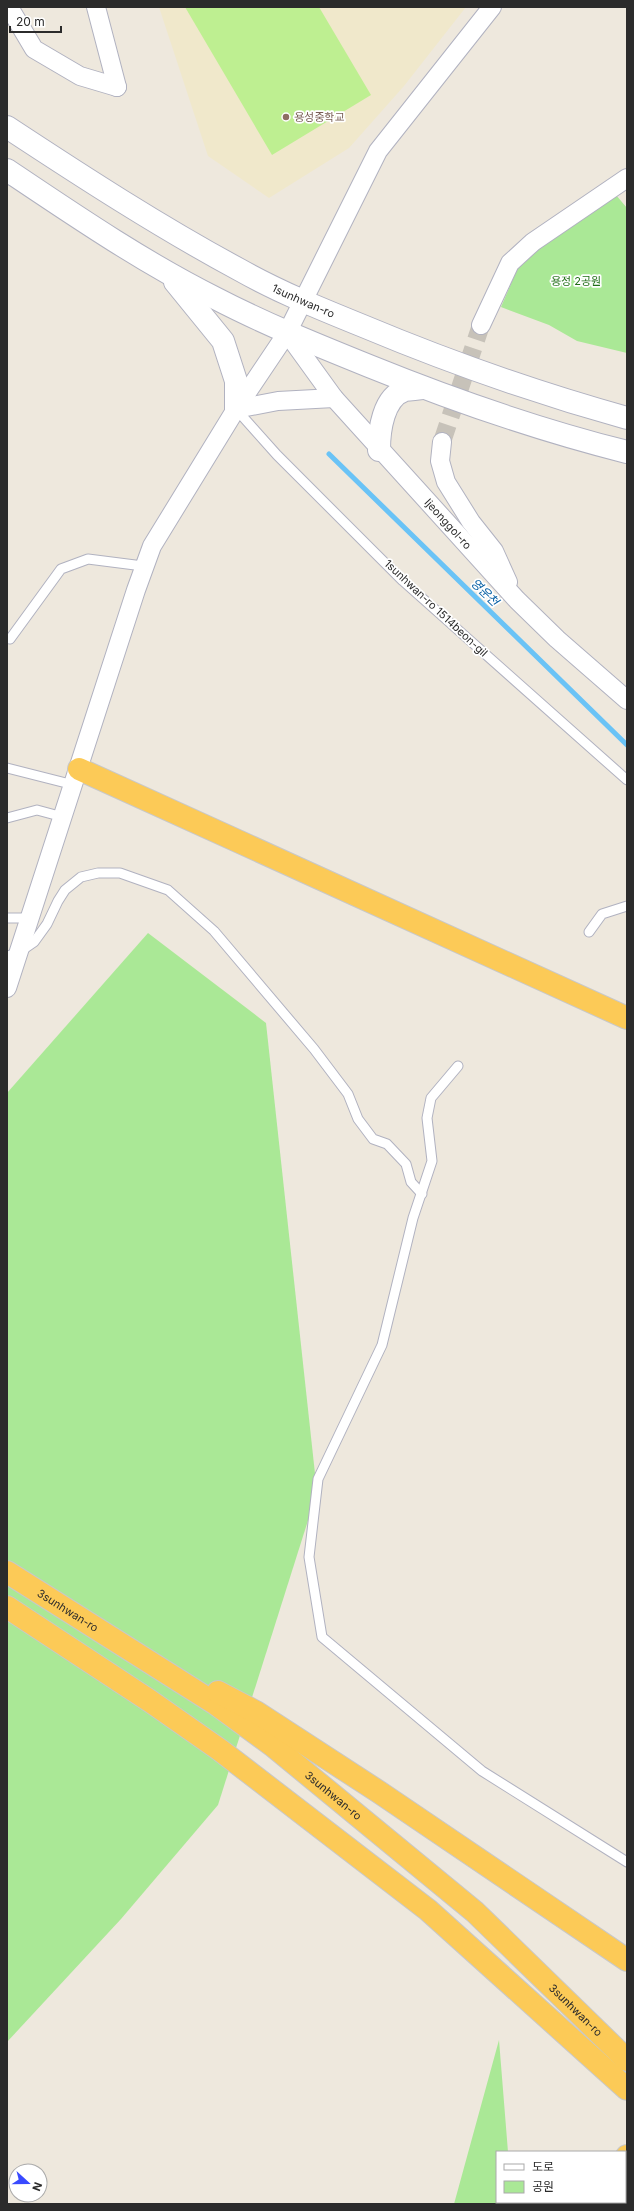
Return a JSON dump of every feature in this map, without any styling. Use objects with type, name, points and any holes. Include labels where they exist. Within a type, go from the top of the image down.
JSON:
[{"type":"highway","points":[[78,771],[627,1004]]},
{"type":"highway","points":[[78,771],[627,1018]]},
{"type":"highway","name":"3sunhwan-ro","points":[[7,1572],[81,1617],[216,1704],[272,1745],[475,1912],[627,2060]]},
{"type":"highway","name":"3sunhwan-ro","points":[[7,1607],[150,1701],[220,1750],[421,1905],[627,2089]]},
{"type":"highway","points":[[81,1617],[256,1712],[627,1960]]},
{"type":"street","points":[[9,7],[34,49],[80,76],[117,87],[96,7]]},
{"type":"street","points":[[7,988],[13,955],[30,918],[143,566],[152,546],[236,409],[287,333],[378,151],[492,7]]},
{"type":"street","name":"1sunhwan-ro","points":[[7,127],[175,233],[241,271],[325,310],[424,352],[568,402],[627,418]]},
{"type":"street","points":[[7,170],[123,245],[164,269],[214,298],[287,333],[424,388],[522,422],[627,452]]},
{"type":"street","points":[[481,325],[510,263],[533,242],[627,178]]},
{"type":"street","points":[[164,269],[223,340],[236,381],[236,409]]},
{"type":"street","name":"Ijeonggol-ro","points":[[287,333],[334,398],[379,450],[517,600],[557,639],[627,700]]},
{"type":"street","points":[[379,450],[379,435],[383,414],[393,400],[404,391],[424,388]]},
{"type":"street","points":[[236,409],[278,401],[334,398]]},
{"type":"street","points":[[442,442],[440,461],[446,482],[471,522],[494,551],[517,600]]},
{"type":"lane","name":"1sunhwan-ro 1514beon-gil","points":[[236,409],[277,455],[403,581],[627,780]]},
{"type":"lane","points":[[10,639],[61,569],[88,559],[143,566]]},
{"type":"lane","points":[[7,768],[78,771]]},
{"type":"lane","points":[[7,818],[37,810],[63,817]]},
{"type":"lane","points":[[13,955],[34,942],[47,924],[65,890],[81,877],[98,873],[120,873],[168,890],[214,930],[314,1049],[348,1094],[358,1119],[373,1139],[388,1144],[406,1164],[411,1182],[422,1194]]},
{"type":"lane","points":[[589,932],[602,914],[627,906]]},
{"type":"lane","points":[[7,918],[30,918]]},
{"type":"lane","points":[[458,1066],[431,1098],[427,1118],[432,1161],[413,1218],[382,1345],[318,1479],[309,1557],[322,1637],[482,1771],[627,1862]]},
{"type":"shaded area","name":"용성중학교","points":[[159,7],[466,7],[404,86],[349,148],[269,198],[208,156]]},
{"type":"green space","points":[[185,7],[319,7],[371,95],[272,155]]},
{"type":"green space","name":"용정 2공원","points":[[616,195],[627,208],[627,353],[577,341],[549,325],[501,307],[522,258]]},
{"type":"green space","points":[[148,933],[266,1023],[317,1492],[218,1805],[121,1919],[7,2042],[7,1093]]},
{"type":"green space","points":[[499,2040],[508,2151],[496,2151],[496,2203],[512,2204],[454,2204]]},
{"type":"waterway","name":"영운천","points":[[329,454],[627,745]]},
{"type":"tunnel","points":[[442,442],[481,325]]},
{"type":"place","name":"용성중학교","points":[[286,117]]}]
